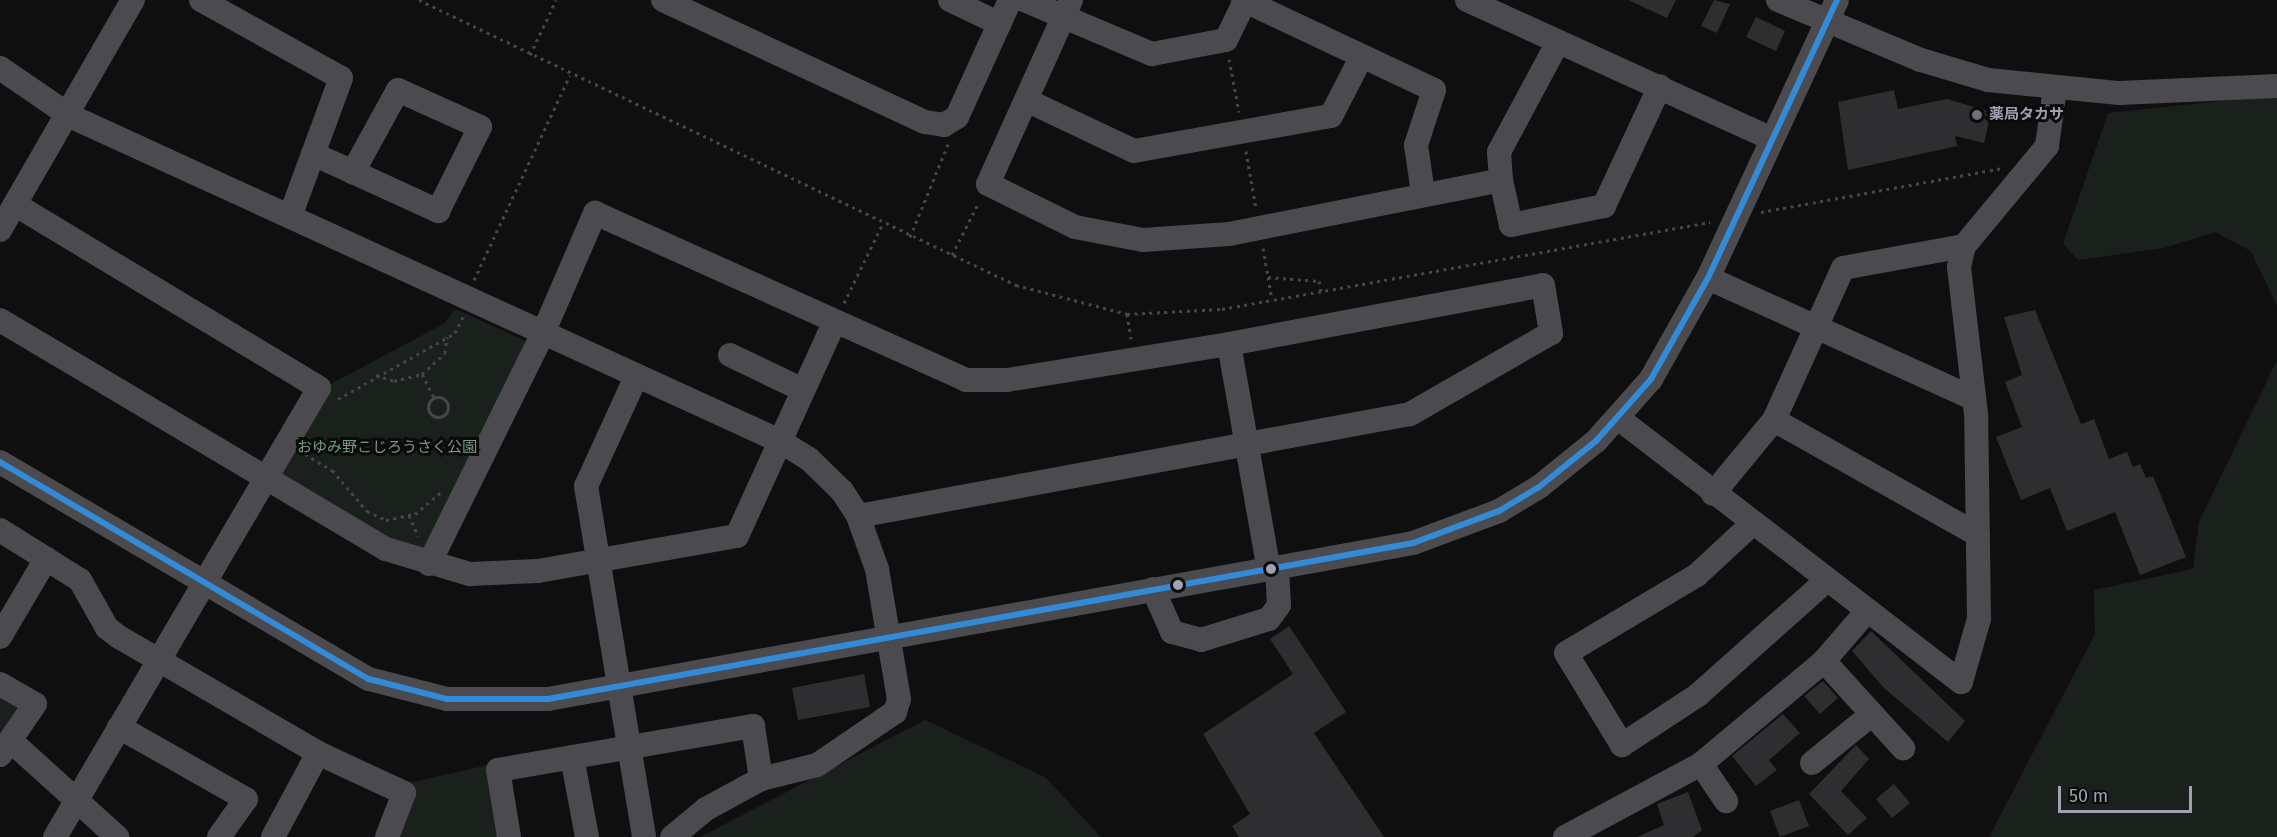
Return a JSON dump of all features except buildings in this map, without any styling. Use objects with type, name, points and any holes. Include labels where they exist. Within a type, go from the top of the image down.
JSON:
[{"type":"street","points":[[0,230],[70,116],[133,0]]},
{"type":"street","points":[[201,0],[341,78],[291,214]]},
{"type":"street","points":[[663,0],[924,122],[944,124],[957,117],[1010,0]]},
{"type":"street","points":[[950,0],[1000,24]]},
{"type":"street","points":[[1024,0],[1068,9],[1152,54],[1226,40],[1244,1],[1361,58],[1434,90],[1416,145],[1423,193]]},
{"type":"street","points":[[1467,0],[1772,139]]},
{"type":"street","points":[[1778,0],[1828,22],[1988,80],[2055,88],[2187,93],[2277,86]]},
{"type":"street","points":[[0,462],[205,581],[369,680],[406,693],[527,699],[618,687],[1413,543],[1468,525],[1569,466],[1618,418],[1675,345],[1837,0]]},
{"type":"street","points":[[1068,9],[988,184],[1075,227],[1143,240],[1259,228],[1423,193],[1501,180]]},
{"type":"street","points":[[1557,42],[1499,153],[1501,180],[1511,225],[1605,206],[1660,86]]},
{"type":"street","points":[[1026,100],[1134,151],[1331,116],[1361,58]]},
{"type":"street","points":[[0,68],[70,116],[291,214],[544,331],[636,377],[780,441],[827,474],[858,516],[877,569],[899,699],[895,712],[817,765],[761,779],[706,809],[672,837]]},
{"type":"street","points":[[1618,418],[1713,494],[1961,682],[1978,619],[1978,535],[1973,398],[1959,267],[1964,246],[2046,146],[2055,88]]},
{"type":"street","points":[[313,154],[438,212],[480,127],[398,90],[353,172]]},
{"type":"street","points":[[16,205],[319,388],[275,483],[205,581],[55,837]]},
{"type":"street","points":[[429,564],[544,331],[595,213],[834,323],[966,380],[1008,380],[1134,360],[1543,285],[1551,333],[1410,414],[1247,442],[858,516]]},
{"type":"street","points":[[1713,494],[1774,420],[1843,268],[1964,246]]},
{"type":"street","points":[[1708,278],[1816,324],[1973,398]]},
{"type":"street","points":[[0,320],[386,549],[429,564],[471,574],[509,574],[737,536],[834,323]]},
{"type":"street","points":[[1153,589],[1172,632],[1201,640],[1269,619],[1279,605],[1229,344]]},
{"type":"street","points":[[730,355],[803,390]]},
{"type":"street","points":[[636,377],[586,486],[644,837]]},
{"type":"street","points":[[1774,420],[1978,535]]},
{"type":"street","points":[[1752,524],[1697,575],[1566,653],[1622,745],[1698,695],[1827,580]]},
{"type":"street","points":[[0,530],[89,590],[107,628],[158,661],[318,753],[404,793],[387,837]]},
{"type":"street","points":[[0,637],[46,559]]},
{"type":"street","points":[[1565,837],[1701,764],[1824,661],[1867,611]]},
{"type":"street","points":[[1824,661],[1903,748]]},
{"type":"street","points":[[0,684],[35,704],[6,748],[76,801],[117,837]]},
{"type":"street","points":[[1812,763],[1872,714]]},
{"type":"street","points":[[509,837],[498,770],[753,726],[761,779]]},
{"type":"street","points":[[119,727],[246,800],[219,837]]},
{"type":"street","points":[[273,837],[318,753]]},
{"type":"street","points":[[572,757],[587,837]]},
{"type":"street","points":[[1701,764],[1726,801]]},
{"type":"path","points":[[419,0],[570,75],[1016,285],[1127,314],[1171,315],[1272,300],[2034,162]]},
{"type":"path","points":[[530,55],[556,0]]},
{"type":"path","points":[[1226,40],[1272,300]]},
{"type":"path","points":[[333,405],[376,375],[447,337],[464,315],[467,295],[570,75]]},
{"type":"path","points":[[910,237],[950,148],[944,124]]},
{"type":"path","points":[[951,255],[988,184]]},
{"type":"path","points":[[834,323],[883,224]]},
{"type":"path","points":[[1268,277],[1319,281],[1321,291]]},
{"type":"path","points":[[1127,314],[1134,360]]},
{"type":"path","points":[[376,375],[394,381],[422,374],[445,353],[447,337]]},
{"type":"path","points":[[422,374],[435,398],[448,404],[443,416],[429,412],[435,398]]},
{"type":"path","points":[[275,483],[304,454],[310,444]]},
{"type":"path","points":[[304,454],[332,470],[367,511],[386,520],[415,513],[448,484]]},
{"type":"green space","points":[[2277,95],[2277,306],[2251,251],[2215,232],[2164,248],[2078,260],[2063,244],[2108,113]]},
{"type":"green space","name":"おゆみ野こじろうさく公園","points":[[455,309],[528,342],[427,557],[383,542],[273,477],[329,385],[445,323]]},
{"type":"green space","points":[[2277,360],[2277,837],[1989,837],[2095,634],[2094,590],[2193,569],[2199,522]]},
{"type":"green space","points":[[0,692],[27,707],[0,745]]},
{"type":"green space","points":[[925,720],[1045,777],[1101,837],[700,837]]},
{"type":"green space","points":[[488,765],[501,837],[392,837],[413,782]]},
{"type":"transit line","points":[[0,462],[369,679],[447,699],[548,699],[1413,543],[1499,511],[1539,487],[1596,441],[1651,379],[1708,278],[1837,0]]},
{"type":"place","name":"薬局タカサ","points":[[1977,115]]}]
